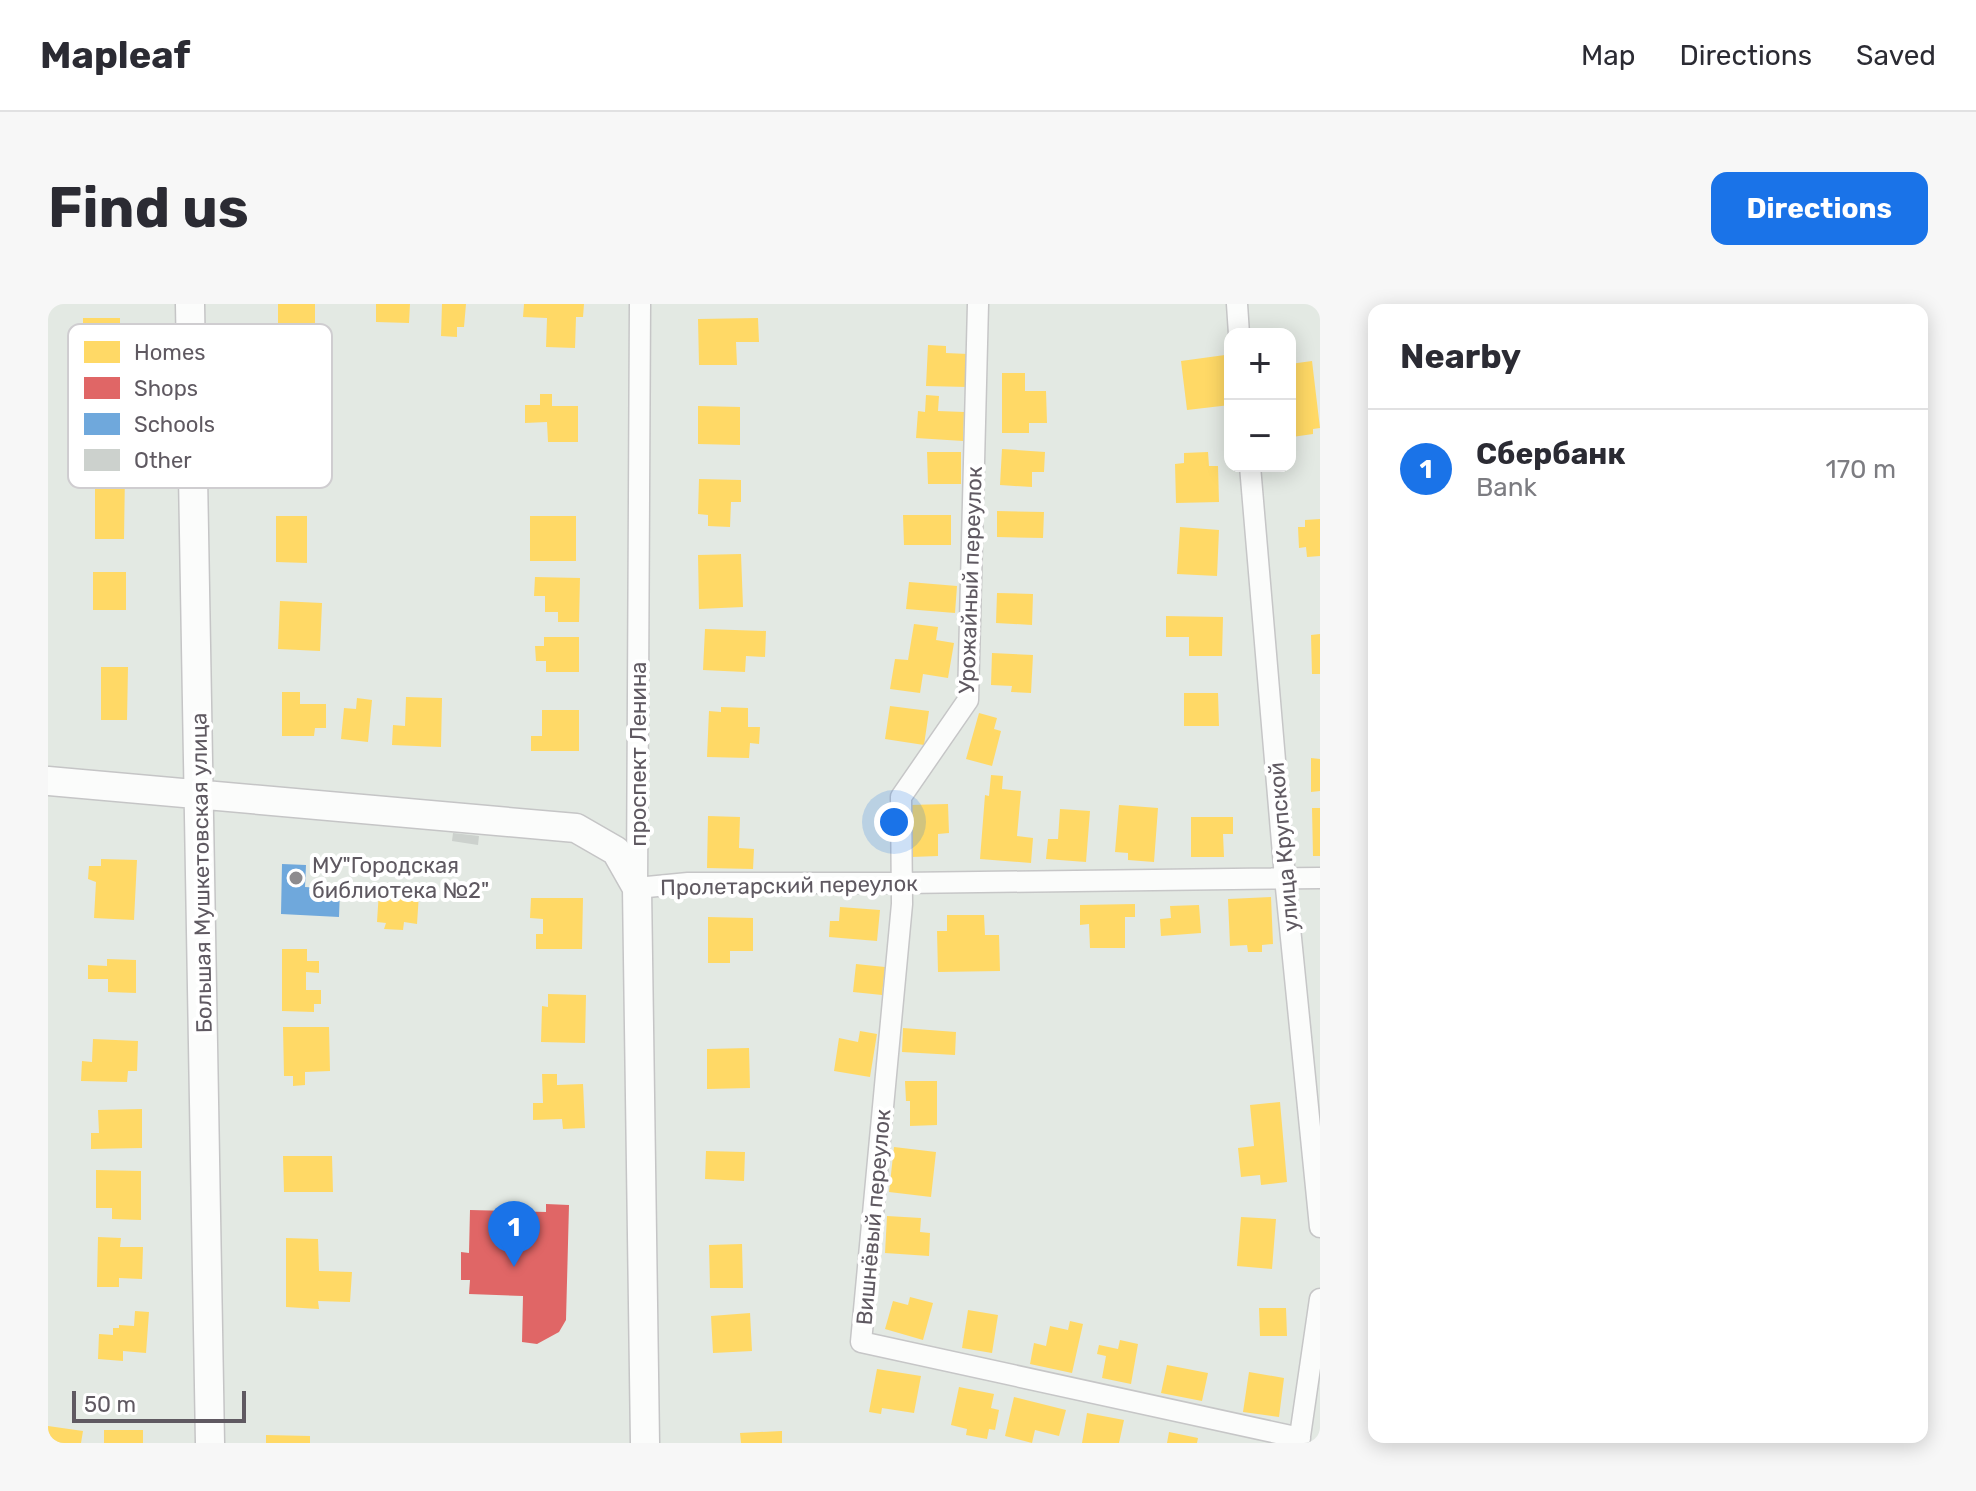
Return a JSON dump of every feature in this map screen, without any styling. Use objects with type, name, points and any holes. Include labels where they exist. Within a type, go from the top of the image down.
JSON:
[{"type":"main road","name":"Большая Мушкетовская улица","points":[[190,304],[190,324]]},
{"type":"main road","name":"Большая Мушкетовская улица","points":[[194,488],[210,1443]]},
{"type":"main road","name":"Пролетарский переулок","points":[[48,781],[576,828],[616,851],[637,888]]},
{"type":"main road","name":"проспект Ленина","points":[[637,888],[645,1443]]},
{"type":"street","name":"проспект Ленина","points":[[637,888],[640,304]]},
{"type":"street","name":"Урожайный переулок","points":[[902,883],[901,797],[968,700],[978,304]]},
{"type":"street","points":[[1237,304],[1239,328]]},
{"type":"street","name":"улица Крупской","points":[[1251,472],[1285,878],[1320,1227]]},
{"type":"street","name":"Пролетарский переулок","points":[[637,888],[688,883],[1320,878]]},
{"type":"street","name":"Вишнёвый переулок","points":[[902,883],[861,1342],[1299,1441]]},
{"type":"street","points":[[1299,1441],[1320,1299]]},
{"type":"building: Homes","points":[[278,304],[315,304],[315,324],[278,324]]},
{"type":"building: Homes","points":[[376,304],[410,304],[409,323],[376,322]]},
{"type":"building: Homes","points":[[442,304],[466,304],[464,327],[457,327],[457,337],[441,336]]},
{"type":"building: Homes","points":[[524,304],[584,304],[583,317],[576,317],[575,348],[546,347],[547,318],[523,317]]},
{"type":"building: Homes","points":[[83,318],[120,318],[120,324],[83,324]]},
{"type":"building: Homes","points":[[758,318],[759,342],[736,342],[737,365],[699,365],[698,319]]},
{"type":"building: Homes","points":[[928,345],[946,346],[946,353],[968,354],[967,387],[926,386]]},
{"type":"building: Homes","points":[[1224,355],[1224,406],[1187,410],[1181,361]]},
{"type":"building: Homes","points":[[1312,361],[1320,428],[1313,429],[1313,434],[1296,436],[1296,400],[1296,363]]},
{"type":"building: Homes","points":[[1002,373],[1025,373],[1025,391],[1046,391],[1047,423],[1029,423],[1029,433],[1002,433]]},
{"type":"building: Homes","points":[[540,394],[552,394],[552,406],[578,406],[578,442],[548,442],[547,422],[525,423],[525,405],[540,405]]},
{"type":"building: Homes","points":[[926,395],[939,396],[938,411],[964,412],[963,441],[916,438],[918,411],[925,412]]},
{"type":"building: Homes","points":[[698,406],[740,407],[740,445],[698,444]]},
{"type":"building: Homes","points":[[1002,449],[1045,452],[1044,472],[1032,472],[1032,487],[1000,485]]},
{"type":"building: Homes","points":[[927,452],[961,452],[961,484],[928,484]]},
{"type":"building: Homes","points":[[1208,452],[1209,466],[1218,466],[1219,502],[1176,503],[1175,464],[1184,463],[1184,453]]},
{"type":"building: Homes","points":[[699,479],[741,480],[741,502],[731,502],[730,527],[708,526],[708,515],[698,514]]},
{"type":"building: Homes","points":[[95,488],[125,488],[124,539],[95,539]]},
{"type":"building: Homes","points":[[997,511],[1044,512],[1043,538],[997,537]]},
{"type":"building: Homes","points":[[903,515],[951,515],[951,545],[904,545]]},
{"type":"building: Homes","points":[[276,516],[307,516],[307,563],[276,562]]},
{"type":"building: Homes","points":[[530,516],[576,516],[576,561],[530,561]]},
{"type":"building: Homes","points":[[1320,519],[1320,556],[1307,557],[1306,547],[1299,548],[1298,527],[1305,527],[1305,520]]},
{"type":"building: Homes","points":[[1180,527],[1219,530],[1217,576],[1177,574]]},
{"type":"building: Homes","points":[[741,554],[743,607],[699,609],[698,555]]},
{"type":"building: Homes","points":[[93,572],[126,572],[126,610],[93,610]]},
{"type":"building: Homes","points":[[535,577],[580,578],[579,622],[558,622],[558,612],[545,612],[545,596],[534,596]]},
{"type":"building: Homes","points":[[909,582],[957,586],[955,613],[906,609]]},
{"type":"building: Homes","points":[[997,593],[1033,594],[1032,625],[996,623]]},
{"type":"building: Homes","points":[[280,601],[322,603],[320,651],[278,649]]},
{"type":"building: Homes","points":[[1166,616],[1223,617],[1222,656],[1189,656],[1189,637],[1166,637]]},
{"type":"building: Homes","points":[[914,624],[938,627],[936,640],[954,643],[948,678],[923,674],[920,693],[890,689],[895,659],[908,660]]},
{"type":"building: Homes","points":[[705,629],[766,631],[765,657],[746,656],[745,672],[703,670]]},
{"type":"building: Homes","points":[[1320,634],[1320,674],[1312,674],[1311,635]]},
{"type":"building: Homes","points":[[544,637],[579,637],[579,672],[546,672],[546,661],[536,661],[535,646],[544,646]]},
{"type":"building: Homes","points":[[992,653],[1033,655],[1031,693],[1011,692],[1012,686],[991,685]]},
{"type":"building: Homes","points":[[101,667],[128,667],[127,720],[101,720]]},
{"type":"building: Homes","points":[[282,692],[300,692],[300,704],[326,704],[326,728],[315,728],[314,736],[282,736]]},
{"type":"building: Homes","points":[[1184,693],[1218,693],[1219,726],[1184,726]]},
{"type":"building: Homes","points":[[406,697],[442,698],[441,747],[392,745],[393,725],[405,726]]},
{"type":"building: Homes","points":[[357,698],[372,700],[368,742],[341,739],[344,708],[356,709]]},
{"type":"building: Homes","points":[[890,706],[929,711],[924,745],[885,739]]},
{"type":"building: Homes","points":[[721,707],[748,708],[748,727],[760,727],[759,744],[750,743],[749,758],[707,757],[709,711],[721,712]]},
{"type":"building: Homes","points":[[542,710],[579,710],[579,751],[531,751],[531,736],[542,736]]},
{"type":"building: Homes","points":[[979,713],[997,718],[994,729],[1001,731],[992,766],[966,759]]},
{"type":"building: Homes","points":[[1311,758],[1320,759],[1320,791],[1311,792]]},
{"type":"building: Homes","points":[[991,775],[1003,776],[1002,789],[1021,791],[1017,836],[1033,838],[1031,863],[980,859],[985,795],[989,796]]},
{"type":"building: Homes","points":[[948,804],[949,833],[938,834],[938,856],[911,857],[909,805]]},
{"type":"building: Homes","points":[[1119,805],[1158,808],[1154,862],[1128,860],[1128,853],[1115,852]]},
{"type":"building: Homes","points":[[1312,808],[1320,808],[1320,856],[1313,856]]},
{"type":"building: Homes","points":[[1060,809],[1090,811],[1086,862],[1046,859],[1048,839],[1058,839]]},
{"type":"building: Homes","points":[[708,816],[740,817],[739,848],[754,849],[753,869],[707,868]]},
{"type":"building: Homes","points":[[1191,817],[1233,817],[1233,834],[1223,834],[1224,857],[1191,857]]},
{"type":"building: Homes","points":[[101,859],[137,860],[134,920],[94,918],[96,882],[88,879],[89,866],[101,866]]},
{"type":"building: Homes","points":[[379,891],[419,894],[417,924],[404,922],[403,930],[384,929],[386,923],[377,922]]},
{"type":"building: Homes","points":[[1271,897],[1273,944],[1262,945],[1262,952],[1248,952],[1247,945],[1230,946],[1228,899]]},
{"type":"building: Homes","points":[[531,898],[583,898],[582,949],[536,949],[536,934],[543,934],[543,919],[530,918]]},
{"type":"building: Homes","points":[[1135,904],[1135,917],[1125,917],[1125,948],[1090,948],[1089,924],[1080,925],[1080,905]]},
{"type":"building: Homes","points":[[1199,905],[1201,933],[1161,936],[1160,919],[1171,918],[1170,906]]},
{"type":"building: Homes","points":[[840,907],[880,910],[877,941],[829,937],[830,921],[839,921]]},
{"type":"building: Homes","points":[[947,915],[984,915],[985,935],[999,935],[1000,971],[938,972],[937,931],[947,931]]},
{"type":"building: Homes","points":[[708,917],[753,918],[753,951],[730,951],[730,963],[708,963]]},
{"type":"building: Homes","points":[[282,949],[307,949],[307,961],[319,961],[319,973],[306,972],[306,990],[321,990],[321,1004],[314,1004],[314,1012],[282,1011]]},
{"type":"building: Homes","points":[[107,959],[136,960],[136,993],[108,992],[108,979],[88,979],[88,965],[107,966]]},
{"type":"building: Homes","points":[[856,964],[885,967],[882,995],[853,992]]},
{"type":"building: Homes","points":[[548,994],[586,995],[585,1043],[541,1042],[542,1006],[548,1007]]},
{"type":"building: Homes","points":[[283,1027],[329,1027],[330,1071],[305,1072],[305,1085],[293,1086],[293,1076],[284,1076]]},
{"type":"building: Homes","points":[[903,1028],[956,1032],[955,1055],[902,1052]]},
{"type":"building: Homes","points":[[860,1031],[877,1034],[870,1077],[834,1071],[839,1038],[858,1042]]},
{"type":"building: Homes","points":[[93,1039],[138,1041],[137,1071],[128,1071],[127,1082],[81,1081],[82,1061],[92,1062]]},
{"type":"building: Homes","points":[[749,1048],[750,1088],[707,1089],[707,1049]]},
{"type":"building: Homes","points":[[542,1074],[557,1074],[557,1085],[583,1084],[585,1128],[563,1129],[562,1119],[533,1120],[533,1103],[543,1103]]},
{"type":"building: Homes","points":[[905,1081],[937,1081],[937,1125],[910,1126],[910,1101],[906,1101]]},
{"type":"building: Homes","points":[[1280,1102],[1287,1182],[1261,1185],[1260,1175],[1241,1177],[1238,1148],[1254,1146],[1250,1105]]},
{"type":"building: Homes","points":[[142,1109],[142,1148],[91,1149],[91,1133],[99,1133],[98,1110]]},
{"type":"building: Homes","points":[[894,1147],[936,1152],[931,1197],[889,1192]]},
{"type":"building: Homes","points":[[706,1151],[745,1152],[744,1181],[705,1179]]},
{"type":"building: Homes","points":[[283,1156],[332,1156],[333,1192],[284,1192]]},
{"type":"building: Homes","points":[[96,1170],[141,1171],[141,1220],[112,1219],[112,1208],[96,1208]]},
{"type":"building: Homes","points":[[887,1216],[921,1218],[920,1232],[930,1233],[929,1256],[885,1253]]},
{"type":"building: Homes","points":[[1241,1217],[1276,1219],[1272,1269],[1237,1266]]},
{"type":"building: Homes","points":[[98,1237],[121,1238],[120,1247],[143,1247],[142,1279],[119,1278],[119,1287],[97,1287]]},
{"type":"building: Homes","points":[[286,1238],[318,1239],[319,1271],[352,1272],[350,1302],[318,1301],[319,1309],[286,1307]]},
{"type":"building: Homes","points":[[742,1244],[743,1288],[710,1288],[709,1245]]},
{"type":"building: Homes","points":[[910,1297],[933,1303],[923,1340],[885,1329],[893,1301],[908,1305]]},
{"type":"building: Homes","points":[[1259,1308],[1286,1308],[1287,1336],[1260,1336]]},
{"type":"building: Homes","points":[[968,1310],[998,1315],[992,1353],[962,1348]]},
{"type":"building: Homes","points":[[135,1311],[149,1312],[146,1353],[123,1351],[123,1361],[98,1359],[99,1334],[113,1335],[113,1328],[119,1328],[119,1325],[134,1326]]},
{"type":"building: Homes","points":[[750,1313],[752,1351],[713,1353],[711,1316]]},
{"type":"building: Homes","points":[[1070,1321],[1083,1324],[1072,1373],[1030,1364],[1034,1343],[1046,1346],[1050,1326],[1068,1330]]},
{"type":"building: Homes","points":[[1120,1340],[1138,1344],[1131,1384],[1102,1378],[1106,1356],[1097,1354],[1099,1345],[1118,1349]]},
{"type":"building: Homes","points":[[1167,1365],[1208,1373],[1202,1401],[1161,1393]]},
{"type":"building: Homes","points":[[877,1369],[921,1376],[914,1413],[882,1408],[881,1414],[869,1412]]},
{"type":"building: Homes","points":[[1249,1372],[1284,1378],[1279,1417],[1243,1412]]},
{"type":"building: Homes","points":[[959,1387],[994,1394],[991,1408],[999,1410],[995,1430],[989,1429],[987,1439],[966,1435],[967,1429],[951,1425]]},
{"type":"building: Homes","points":[[1014,1397],[1066,1410],[1059,1436],[1035,1430],[1032,1443],[1005,1436]]},
{"type":"building: Homes","points":[[1087,1413],[1124,1420],[1119,1443],[1082,1443]]},
{"type":"building: Homes","points":[[48,1426],[83,1431],[81,1443],[48,1443]]},
{"type":"building: Homes","points":[[104,1430],[143,1430],[143,1443],[104,1443]]},
{"type":"building: Homes","points":[[782,1431],[782,1443],[741,1443],[740,1433]]},
{"type":"building: Homes","points":[[1169,1432],[1198,1438],[1197,1443],[1167,1443]]},
{"type":"building: Homes","points":[[266,1435],[310,1436],[310,1443],[266,1443]]},
{"type":"building: Shops","points":[[546,1204],[569,1205],[566,1320],[559,1332],[537,1344],[522,1342],[523,1296],[469,1294],[470,1280],[461,1280],[461,1252],[469,1253],[470,1210],[546,1212]]},
{"type":"building: Schools","points":[[282,864],[306,865],[305,887],[340,889],[339,917],[281,914]]},
{"type":"building: Other","points":[[453,833],[479,836],[478,845],[452,841]]},
{"type":"place","name":"МУ\"Городская библиотека №2\"","points":[[296,878]]},
{"type":"place","name":"Сбербанк","points":[[514,1267]]}]
